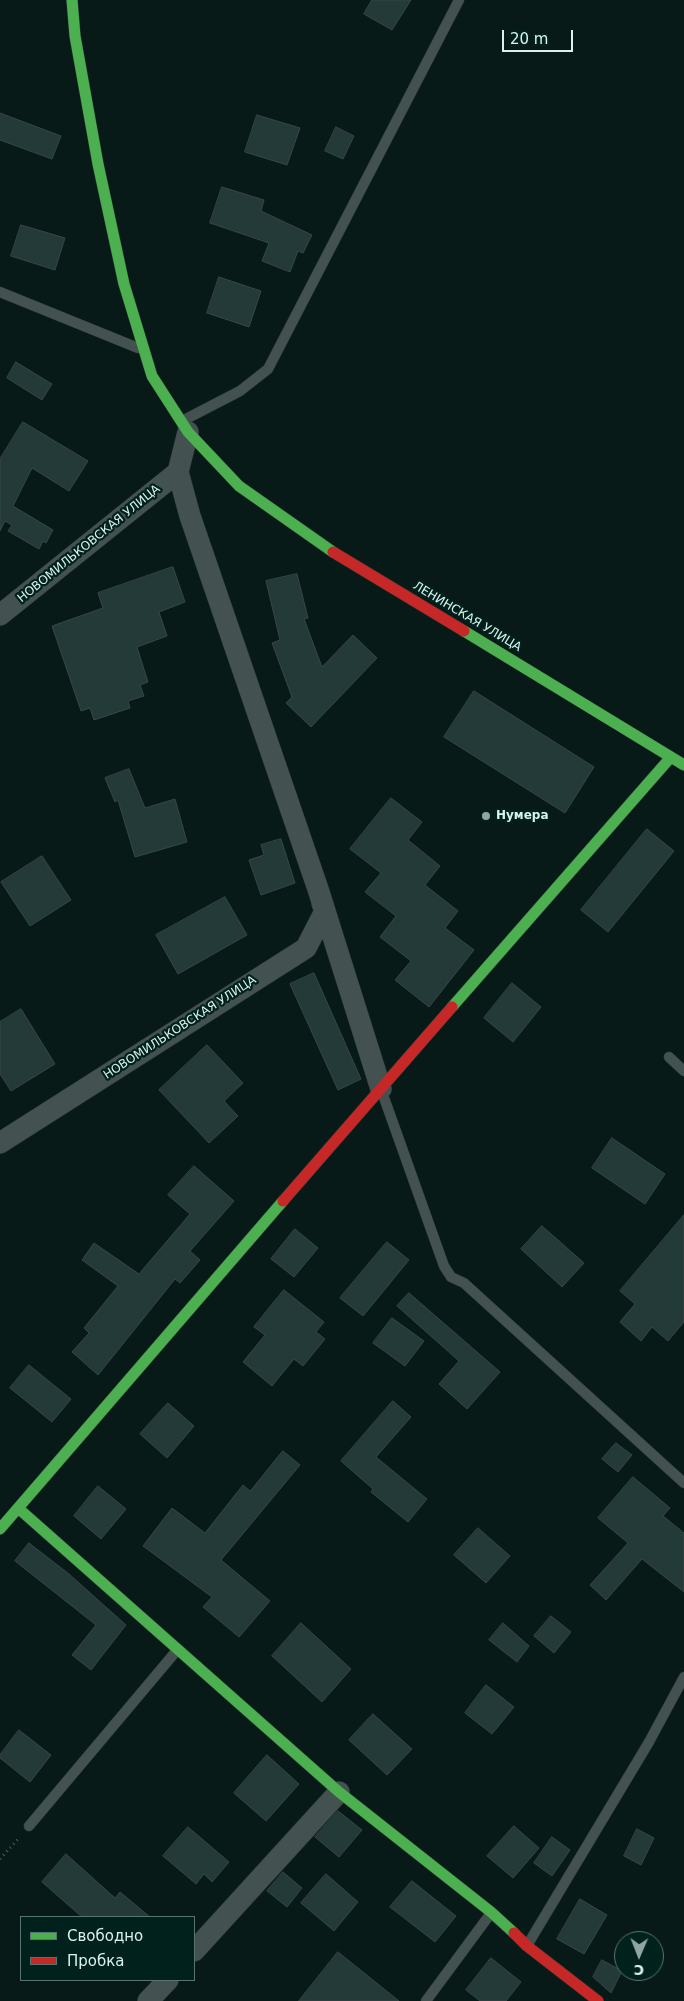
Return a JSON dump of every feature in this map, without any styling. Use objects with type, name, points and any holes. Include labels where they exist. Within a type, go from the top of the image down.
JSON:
[{"type":"street","name":"ЛЕНИНСКАЯ УЛИЦА","points":[[72,0],[75,36],[98,164],[124,284],[152,376],[185,427],[239,486],[317,542],[684,765]]},
{"type":"street","points":[[185,427],[178,472],[200,550],[318,889],[381,1089]]},
{"type":"street","name":"НОВОМИЛЬКОВСКАЯ УЛИЦА","points":[[0,616],[178,472]]},
{"type":"street","points":[[0,1529],[190,1306],[381,1089],[569,865],[671,757]]},
{"type":"street","name":"НОВОМИЛЬКОВСКАЯ УЛИЦА","points":[[0,1143],[306,948],[325,911],[318,889]]},
{"type":"street","points":[[18,1508],[338,1792],[491,1912],[528,1946],[598,2001]]},
{"type":"street","points":[[195,1950],[338,1792]]},
{"type":"street","points":[[148,2001],[167,1981]]},
{"type":"lane","points":[[185,427],[240,392],[268,369],[459,0]]},
{"type":"lane","points":[[0,292],[144,350]]},
{"type":"lane","points":[[669,1057],[684,1071]]},
{"type":"lane","points":[[381,1089],[444,1266],[451,1277],[464,1283],[684,1483]]},
{"type":"lane","points":[[30,1826],[178,1648]]},
{"type":"lane","points":[[528,1946],[649,1742],[684,1677]]},
{"type":"lane","points":[[426,2001],[491,1912]]},
{"type":"path","points":[[0,1859],[30,1826]]},
{"type":"building","points":[[372,0],[411,0],[392,30],[364,14]]},
{"type":"building","points":[[0,113],[61,136],[52,159],[0,140]]},
{"type":"building","points":[[257,115],[300,128],[287,165],[245,152]]},
{"type":"building","points":[[336,127],[354,136],[343,159],[325,151]]},
{"type":"building","points":[[222,187],[264,200],[261,211],[312,235],[303,253],[298,251],[290,272],[262,261],[269,243],[210,223]]},
{"type":"building","points":[[21,225],[65,238],[55,270],[11,256]]},
{"type":"building","points":[[219,277],[261,291],[249,327],[207,313]]},
{"type":"building","points":[[16,362],[52,384],[42,400],[7,378]]},
{"type":"building","points":[[23,422],[88,461],[69,491],[32,468],[13,506],[53,530],[46,543],[43,541],[39,549],[8,531],[12,525],[5,521],[0,531],[0,459]]},
{"type":"building","points":[[173,567],[185,602],[159,612],[167,636],[137,647],[148,682],[140,685],[144,696],[128,701],[130,708],[94,720],[90,708],[81,711],[52,626],[103,608],[98,593]]},
{"type":"building","points":[[297,574],[308,618],[304,619],[322,667],[353,635],[377,658],[311,727],[286,703],[292,697],[272,643],[280,640],[266,581]]},
{"type":"building","points":[[474,691],[594,767],[565,813],[444,737]]},
{"type":"building","points":[[129,769],[145,808],[175,799],[187,842],[135,857],[118,800],[115,802],[105,778]]},
{"type":"building","points":[[391,798],[422,822],[408,840],[440,866],[425,885],[458,911],[445,928],[474,950],[429,1007],[395,980],[411,961],[380,937],[396,916],[365,892],[381,873],[350,849]]},
{"type":"building","points":[[647,829],[674,851],[608,932],[581,910]]},
{"type":"building","points":[[281,839],[295,883],[261,895],[249,860],[264,855],[261,845]]},
{"type":"building","points":[[42,856],[71,900],[30,926],[1,882]]},
{"type":"building","points":[[225,897],[247,935],[178,974],[156,935]]},
{"type":"building","points":[[314,973],[361,1079],[338,1090],[290,984]]},
{"type":"building","points":[[512,983],[541,1007],[513,1042],[484,1018]]},
{"type":"building","points":[[21,1009],[55,1064],[11,1091],[0,1074],[0,1022]]},
{"type":"building","points":[[207,1045],[243,1083],[224,1101],[238,1116],[209,1143],[159,1090]]},
{"type":"building","points":[[612,1138],[665,1174],[645,1204],[592,1168]]},
{"type":"building","points":[[194,1166],[234,1201],[190,1251],[200,1260],[180,1283],[175,1279],[98,1375],[72,1352],[89,1333],[84,1328],[118,1286],[82,1260],[94,1243],[139,1274],[190,1214],[168,1195]]},
{"type":"building","points":[[684,1215],[684,1322],[668,1341],[652,1327],[641,1341],[620,1322],[635,1304],[620,1291]]},
{"type":"building","points":[[542,1226],[584,1263],[562,1287],[521,1249]]},
{"type":"building","points":[[295,1229],[318,1248],[294,1277],[271,1259]]},
{"type":"building","points":[[387,1242],[409,1260],[363,1316],[340,1298]]},
{"type":"building","points":[[284,1290],[324,1322],[316,1332],[325,1339],[303,1366],[294,1359],[272,1386],[243,1362],[265,1335],[254,1327]]},
{"type":"building","points":[[409,1293],[500,1372],[467,1409],[439,1384],[459,1361],[397,1306]]},
{"type":"building","points":[[392,1318],[424,1341],[405,1366],[373,1343]]},
{"type":"building","points":[[29,1365],[71,1399],[52,1422],[10,1388]]},
{"type":"building","points":[[393,1401],[411,1417],[376,1457],[427,1499],[408,1522],[371,1492],[373,1489],[341,1461]]},
{"type":"building","points":[[168,1403],[194,1426],[167,1458],[140,1434]]},
{"type":"building","points":[[616,1443],[632,1455],[618,1472],[602,1459]]},
{"type":"building","points":[[283,1451],[300,1465],[221,1560],[270,1601],[239,1637],[203,1607],[212,1597],[143,1546],[172,1508],[205,1533],[243,1485],[250,1491]]},
{"type":"building","points":[[633,1477],[670,1508],[663,1516],[684,1533],[684,1592],[642,1559],[606,1600],[590,1585],[628,1543],[598,1518]]},
{"type":"building","points":[[98,1486],[126,1509],[101,1539],[74,1516]]},
{"type":"building","points":[[478,1528],[510,1556],[486,1583],[454,1555]]},
{"type":"building","points":[[29,1543],[69,1574],[126,1625],[91,1670],[72,1655],[96,1625],[15,1561]]},
{"type":"building","points":[[551,1616],[571,1632],[554,1653],[534,1636]]},
{"type":"building","points":[[301,1623],[351,1669],[322,1702],[272,1656]]},
{"type":"building","points":[[503,1623],[529,1646],[517,1662],[489,1640]]},
{"type":"building","points":[[486,1685],[514,1707],[492,1734],[465,1713]]},
{"type":"building","points":[[373,1714],[412,1749],[387,1775],[349,1740]]},
{"type":"building","points":[[19,1730],[51,1755],[30,1782],[0,1758],[0,1755]]},
{"type":"building","points":[[267,1755],[299,1784],[266,1821],[234,1793]]},
{"type":"building","points":[[338,1811],[362,1830],[339,1857],[315,1837]]},
{"type":"building","points":[[514,1826],[539,1848],[513,1878],[487,1856]]},
{"type":"building","points":[[188,1827],[229,1862],[212,1882],[204,1874],[196,1884],[163,1856]]},
{"type":"building","points":[[637,1829],[654,1838],[641,1865],[624,1856]]},
{"type":"building","points":[[552,1837],[570,1850],[552,1876],[534,1863]]},
{"type":"building","points":[[66,1854],[115,1898],[120,1892],[149,1916],[81,1916],[42,1882]]},
{"type":"building","points":[[283,1872],[302,1888],[287,1907],[267,1891]]},
{"type":"building","points":[[326,1874],[358,1902],[334,1931],[301,1903]]},
{"type":"building","points":[[412,1881],[456,1916],[435,1942],[390,1907]]},
{"type":"building","points":[[580,1899],[607,1915],[584,1954],[557,1939]]},
{"type":"building","points":[[338,1952],[399,2001],[299,2001]]},
{"type":"building","points":[[491,1958],[521,1982],[506,2001],[480,2001],[466,1990]]},
{"type":"building","points":[[602,1960],[614,1967],[614,1981],[617,1981],[611,1993],[593,1977]]},
{"type":"traffic: fast","points":[[72,0],[75,36],[98,164],[124,284],[152,376],[188,432],[239,486],[333,552]]},
{"type":"traffic: fast","points":[[464,631],[684,765]]},
{"type":"traffic: fast","points":[[452,1007],[671,757]]},
{"type":"traffic: fast","points":[[0,1529],[283,1201]]},
{"type":"traffic: fast","points":[[18,1508],[339,1792],[491,1912],[514,1933]]},
{"type":"traffic: jam","points":[[333,552],[464,631]]},
{"type":"traffic: jam","points":[[283,1201],[452,1007]]},
{"type":"traffic: jam","points":[[514,1933],[527,1946],[598,2001]]},
{"type":"place","name":"Нумера","points":[[486,816]]}]
